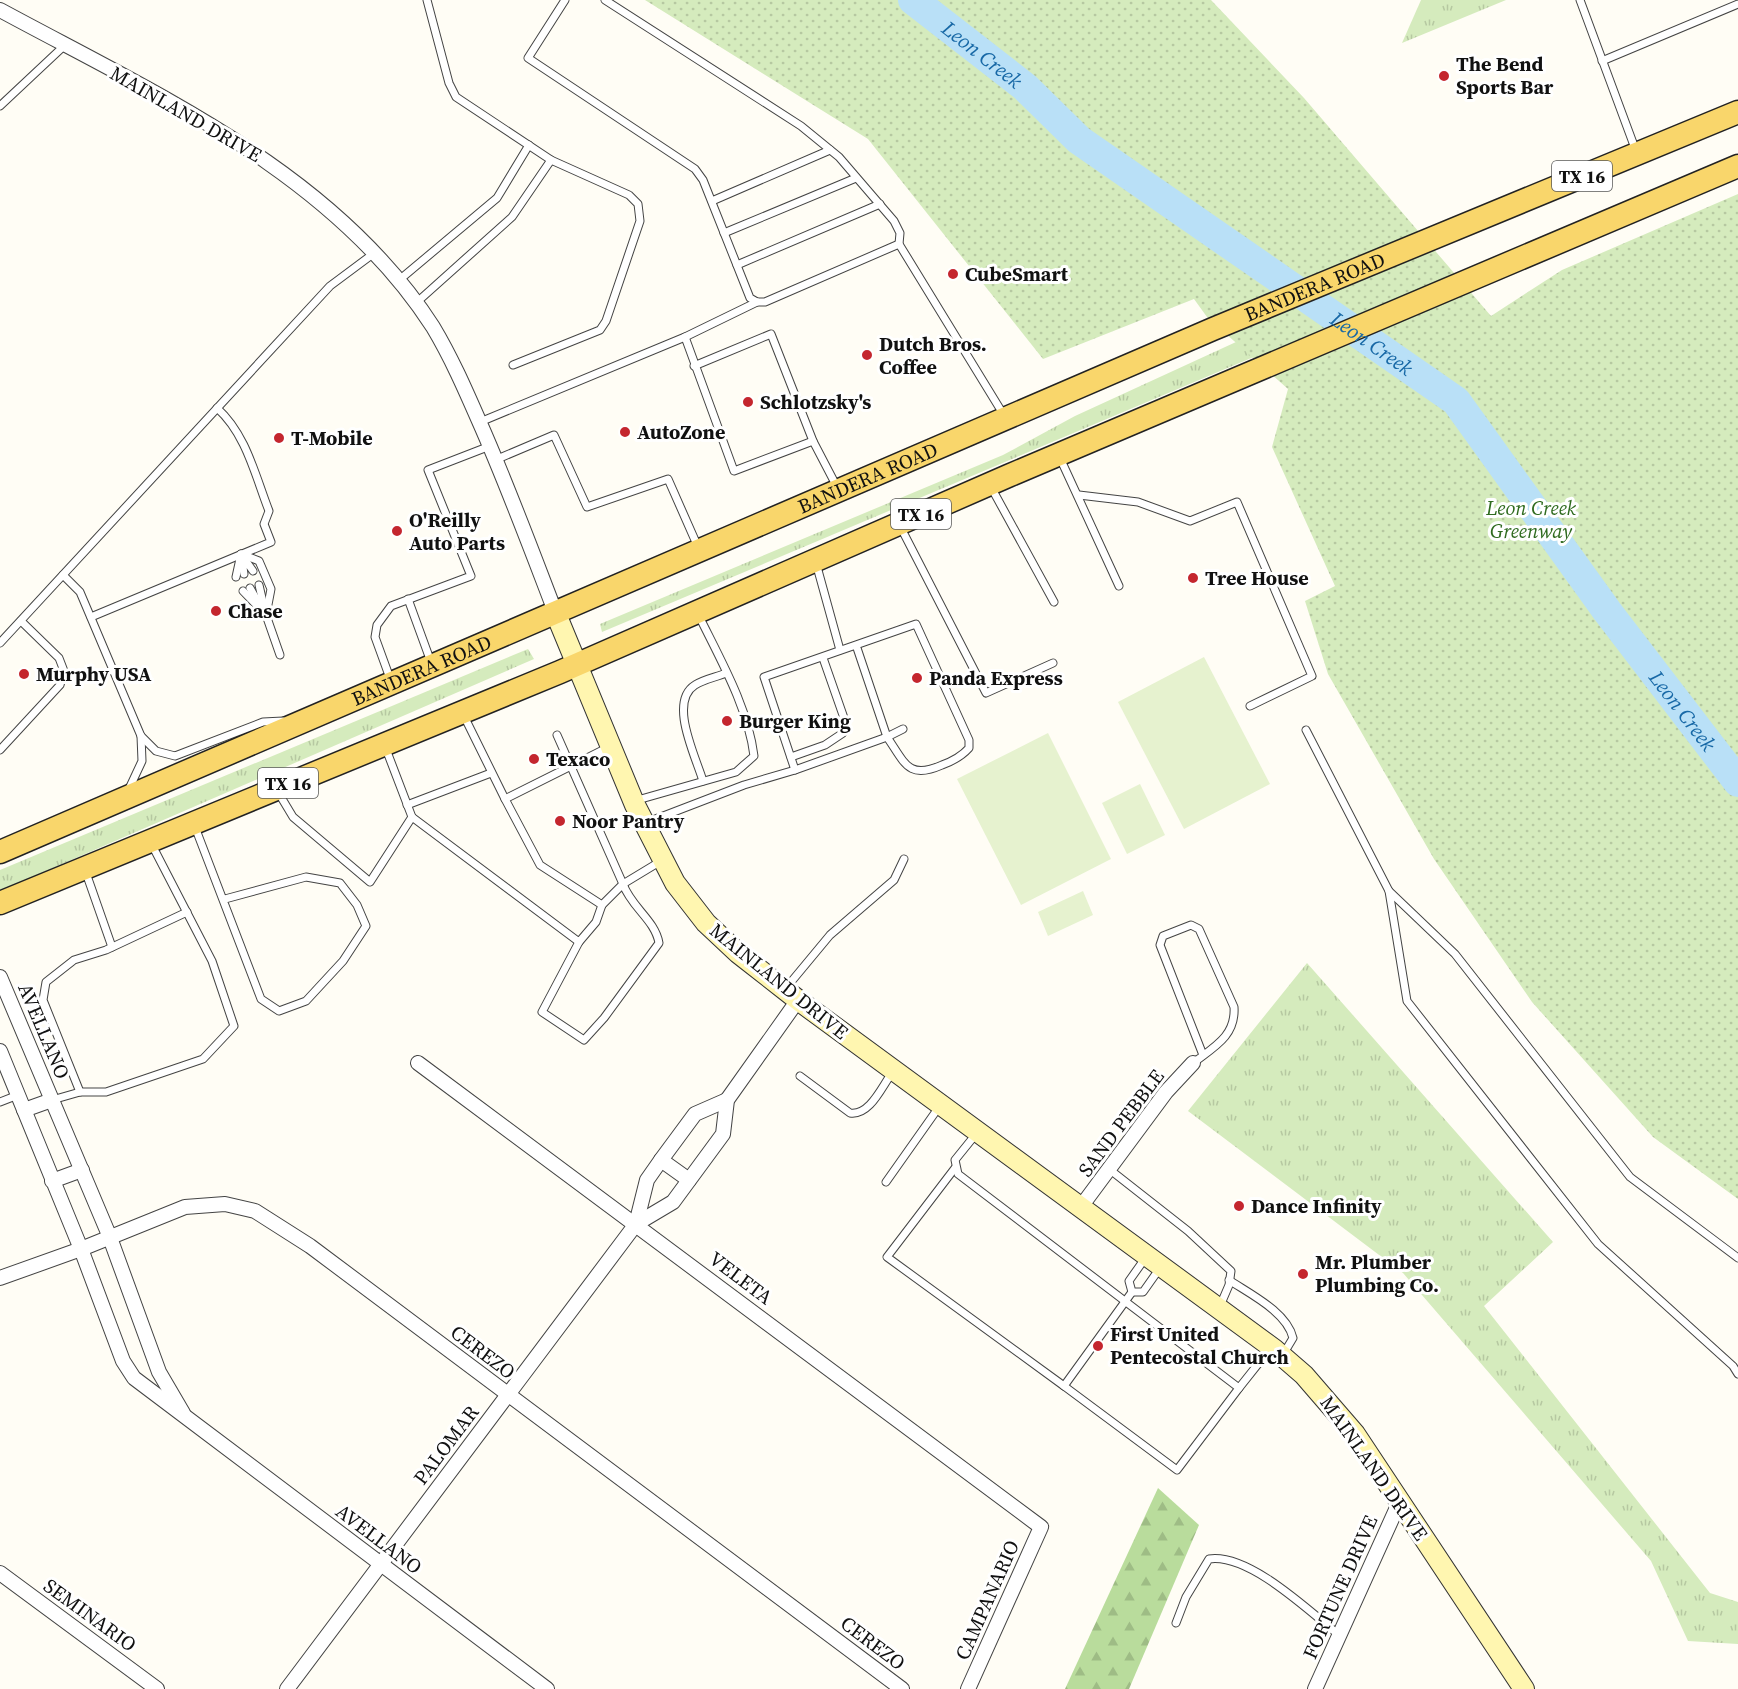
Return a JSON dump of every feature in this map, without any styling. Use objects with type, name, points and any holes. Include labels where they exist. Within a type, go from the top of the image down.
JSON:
[{"type":"main road","name":"BANDERA ROAD","points":[[0,852],[1213,329],[1738,112]]},
{"type":"main road","name":"TX 16","points":[[0,903],[577,664],[990,484],[1738,166]]},
{"type":"main road","name":"MAINLAND DRIVE","points":[[556,614],[644,824],[675,883],[706,922],[738,953],[791,995],[1277,1352],[1331,1403],[1400,1501],[1524,1689]]},
{"type":"street","name":"MAINLAND DRIVE","points":[[0,10],[215,127],[274,166],[373,254],[398,281],[433,328],[457,372],[490,446],[556,614]]},
{"type":"street","name":"AVELLANO","points":[[0,977],[110,1236],[159,1372],[187,1420]]},
{"type":"street","name":"PALOMAR","points":[[287,1689],[636,1224],[673,1202],[723,1134],[727,1100],[791,995]]},
{"type":"street","name":"AVELLANO","points":[[0,1051],[81,1249],[123,1361],[134,1378],[547,1689]]},
{"type":"street","name":"SAND PEBBLE","points":[[1080,1208],[1166,1092],[1198,1059]]},
{"type":"street","name":"VELETA","points":[[417,1063],[1041,1527]]},
{"type":"street","name":"AVELLANO","points":[[24,1110],[52,1100]]},
{"type":"street","name":"PALOMAR","points":[[636,1224],[647,1180],[661,1160],[695,1114],[727,1100]]},
{"type":"street","points":[[661,1160],[689,1180]]},
{"type":"street","points":[[52,1181],[82,1170]]},
{"type":"street","name":"CEREZO","points":[[0,1278],[81,1249],[184,1206],[225,1204],[255,1211],[310,1246],[902,1689]]},
{"type":"street","name":"FORTUNE DRIVE","points":[[1315,1689],[1400,1501]]},
{"type":"street","name":"CAMPANARIO","points":[[968,1689],[1041,1527]]},
{"type":"street","name":"SEMINARIO","points":[[0,1573],[157,1689]]},
{"type":"lane","points":[[427,0],[449,82],[456,97],[551,160],[629,195],[638,204],[640,221],[606,321],[600,330],[513,365]]},
{"type":"lane","points":[[565,0],[528,58],[688,163],[703,180],[750,298],[765,303],[899,244]]},
{"type":"lane","points":[[605,0],[801,126],[830,150],[894,221],[900,233],[899,244],[1006,419]]},
{"type":"lane","points":[[1580,0],[1637,154]]},
{"type":"lane","points":[[1602,61],[1738,4]]},
{"type":"lane","points":[[0,106],[65,45]]},
{"type":"lane","points":[[398,281],[497,198],[529,145]]},
{"type":"lane","points":[[712,201],[830,150]]},
{"type":"lane","points":[[416,303],[512,218],[551,160]]},
{"type":"lane","points":[[724,233],[856,178]]},
{"type":"lane","points":[[737,265],[880,204]]},
{"type":"lane","points":[[0,643],[330,286],[373,254]]},
{"type":"lane","points":[[480,422],[685,337],[757,302]]},
{"type":"lane","points":[[694,366],[771,334],[813,441],[839,491]]},
{"type":"lane","points":[[685,337],[734,471],[813,441]]},
{"type":"lane","points":[[91,617],[271,542],[264,524],[269,511],[241,439],[232,422],[217,408]]},
{"type":"lane","points":[[495,460],[554,435],[587,507],[668,479],[700,552]]},
{"type":"lane","points":[[392,684],[375,638],[377,625],[391,606],[471,576],[428,470],[490,446]]},
{"type":"lane","points":[[1059,455],[1119,586]]},
{"type":"lane","points":[[990,484],[1053,602]]},
{"type":"lane","points":[[1079,495],[1138,502],[1190,521],[1237,502],[1312,676],[1250,706]]},
{"type":"lane","points":[[899,524],[986,693],[1053,663]]},
{"type":"lane","points":[[241,554],[253,571]]},
{"type":"lane","points":[[241,554],[244,574]]},
{"type":"lane","points":[[236,577],[241,554]]},
{"type":"lane","points":[[241,554],[259,561],[271,589],[266,615]]},
{"type":"lane","points":[[816,561],[840,650]]},
{"type":"lane","points":[[63,575],[80,592],[141,736],[142,760],[125,797]]},
{"type":"lane","points":[[259,585],[266,615],[280,655]]},
{"type":"lane","points":[[246,590],[266,615]]},
{"type":"lane","points":[[408,600],[432,666]]},
{"type":"lane","points":[[634,801],[735,772],[754,756],[751,735],[726,673],[697,612]]},
{"type":"lane","points":[[0,750],[60,685],[64,671],[59,658],[21,621]]},
{"type":"lane","points":[[795,770],[764,676],[823,658],[840,650],[916,624],[969,740],[969,748],[961,757],[925,772],[907,765],[887,737],[856,645]]},
{"type":"lane","points":[[791,757],[825,745],[843,733],[844,718],[823,658]]},
{"type":"lane","points":[[703,781],[682,711],[684,697],[694,685],[726,673]]},
{"type":"lane","points":[[462,712],[491,773],[540,865],[602,905]]},
{"type":"lane","points":[[141,736],[156,751],[175,756],[263,722],[308,719]]},
{"type":"lane","points":[[644,824],[744,785],[795,770],[887,737],[903,729]]},
{"type":"lane","points":[[1306,730],[1389,891],[1407,1001],[1598,1244],[1733,1366],[1738,1374]]},
{"type":"lane","points":[[557,735],[573,766],[623,884],[628,897],[657,932],[659,943],[604,1018],[584,1040],[542,1012],[579,942],[596,922],[602,905],[623,884],[662,860]]},
{"type":"lane","points":[[384,743],[412,817],[579,942]]},
{"type":"lane","points":[[505,799],[611,746]]},
{"type":"lane","points":[[407,805],[491,773]]},
{"type":"lane","points":[[276,788],[293,817],[370,882],[412,817]]},
{"type":"lane","points":[[193,822],[225,899],[261,999],[279,1011],[306,1001],[343,961],[366,926],[357,905],[340,883],[306,877],[225,899]]},
{"type":"lane","points":[[52,1100],[80,1092],[106,1092],[203,1059],[234,1026],[212,961],[150,840]]},
{"type":"lane","points":[[791,995],[830,935],[894,880],[904,859]]},
{"type":"lane","points":[[85,868],[112,947]]},
{"type":"lane","points":[[1389,891],[1455,954],[1630,1177],[1738,1258]]},
{"type":"lane","points":[[80,1092],[43,1000],[46,982],[74,960],[112,947],[187,912]]},
{"type":"lane","points":[[1191,924],[1198,929],[1234,1007],[1235,1021],[1231,1031],[1198,1059],[1160,945],[1163,936],[1191,924]]},
{"type":"lane","points":[[800,1076],[850,1113],[856,1114],[865,1110],[894,1071]]},
{"type":"lane","points":[[0,1102],[18,1095]]},
{"type":"lane","points":[[886,1182],[941,1105]]},
{"type":"lane","points":[[977,1132],[955,1160],[958,1174],[1239,1389]]},
{"type":"lane","points":[[955,1168],[887,1257],[1178,1470],[1239,1389],[1293,1338],[1291,1329],[1270,1309],[1229,1280]]},
{"type":"lane","points":[[1109,1169],[1188,1231],[1231,1271],[1218,1309]]},
{"type":"lane","points":[[1064,1386],[1126,1302],[1132,1292],[1130,1281],[1154,1262]]},
{"type":"lane","points":[[1132,1292],[1143,1292],[1154,1262]]},
{"type":"lane","points":[[1176,1623],[1186,1597],[1209,1558],[1222,1557],[1266,1579],[1295,1598],[1339,1635]]},
{"type":"green space","name":"Leon Creek Greenway","points":[[645,0],[1211,0],[1304,98],[1491,316],[1562,270],[1738,194],[1738,1199],[1653,1137],[1532,1002],[1434,859],[1328,674],[1305,601],[1335,586],[1272,447],[1288,389],[1207,317],[1194,299],[1043,359],[868,139]]},
{"type":"green space","points":[[1421,0],[1506,0],[1402,43]]},
{"type":"green space","points":[[1236,342],[1256,356],[602,632],[600,624],[1003,455],[1075,416]]},
{"type":"green space","points":[[528,649],[534,659],[0,891],[0,870]]},
{"type":"green space","points":[[1204,657],[1270,784],[1184,829],[1118,702]]},
{"type":"green space","points":[[1048,733],[1111,859],[1021,905],[957,779]]},
{"type":"green space","points":[[1140,784],[1165,835],[1127,854],[1102,803]]},
{"type":"green space","points":[[1083,891],[1093,915],[1048,936],[1038,912]]},
{"type":"green space","points":[[1307,963],[1553,1242],[1484,1306],[1710,1593],[1738,1602],[1738,1644],[1688,1641],[1651,1561],[1403,1273],[1188,1111]]},
{"type":"green space","points":[[1158,1488],[1199,1525],[1129,1689],[1065,1689]]},
{"type":"waterway","name":"Leon Creek","points":[[913,0],[1025,87],[1079,140],[1456,401],[1607,611],[1738,782]]},
{"type":"place","name":"The Bend Sports Bar","points":[[1444,76]]},
{"type":"place","name":"CubeSmart","points":[[953,274]]},
{"type":"place","name":"Dutch Bros. Coffee","points":[[867,355]]},
{"type":"place","name":"Schlotzsky's","points":[[748,402]]},
{"type":"place","name":"AutoZone","points":[[625,432]]},
{"type":"place","name":"T-Mobile","points":[[279,438]]},
{"type":"place","name":"O'Reilly Auto Parts","points":[[397,531]]},
{"type":"place","name":"Tree House","points":[[1193,578]]},
{"type":"place","name":"Chase","points":[[216,611]]},
{"type":"place","name":"Murphy USA","points":[[24,674]]},
{"type":"place","name":"Panda Express","points":[[917,678]]},
{"type":"place","name":"Burger King","points":[[727,721]]},
{"type":"place","name":"Texaco","points":[[534,759]]},
{"type":"place","name":"Noor Pantry","points":[[560,821]]},
{"type":"place","name":"Dance Infinity","points":[[1239,1206]]},
{"type":"place","name":"Mr. Plumber Plumbing Co.","points":[[1303,1274]]},
{"type":"place","name":"First United Pentecostal Church","points":[[1098,1346]]}]
